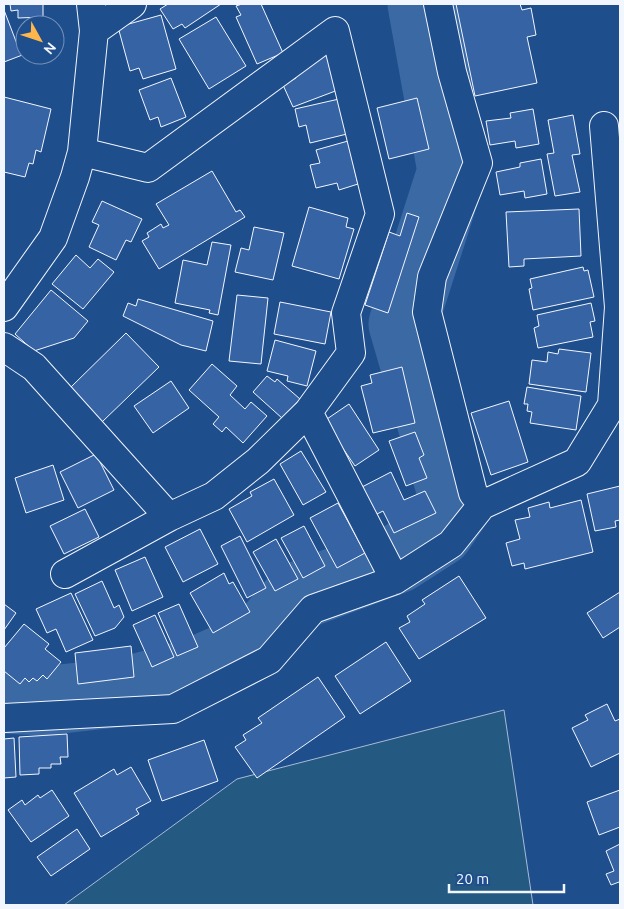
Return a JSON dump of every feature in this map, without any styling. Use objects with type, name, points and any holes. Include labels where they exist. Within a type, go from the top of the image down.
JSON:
[{"type":"street","points":[[4,307],[53,238],[75,177],[82,152],[94,31],[91,4]]},
{"type":"street","points":[[94,31],[132,4]]},
{"type":"street","points":[[438,4],[452,72],[478,163],[432,277],[427,312],[474,493],[482,505]]},
{"type":"street","points":[[65,574],[169,517],[214,496],[258,461],[308,412],[351,353],[346,313],[380,214],[335,30],[148,168],[82,152]]},
{"type":"street","points":[[4,718],[173,709],[270,660],[313,609],[394,579],[451,544],[482,505],[578,462],[612,405],[619,307],[604,126]]},
{"type":"street","points":[[4,347],[34,367],[169,517]]},
{"type":"street","points":[[308,412],[394,579]]},
{"type":"shaded area","points":[[504,710],[533,905],[64,905],[237,779]]},
{"type":"building","points":[[10,4],[43,4],[43,15],[18,15],[18,10],[11,11]]},
{"type":"building","points":[[168,4],[221,4],[185,28],[182,24],[173,29],[160,9]]},
{"type":"building","points":[[242,4],[261,4],[283,53],[257,64],[236,17],[241,15],[236,6]]},
{"type":"building","points":[[456,4],[520,4],[522,10],[531,8],[536,35],[527,37],[537,83],[475,96]]},
{"type":"building","points":[[4,10],[15,39],[15,58],[4,62]]},
{"type":"building","points":[[161,15],[176,69],[143,79],[139,68],[130,71],[118,27]]},
{"type":"building","points":[[216,17],[246,66],[209,89],[179,39]]},
{"type":"building","points":[[333,48],[338,90],[293,107],[283,85],[296,78],[294,73]]},
{"type":"building","points":[[171,78],[186,117],[161,127],[158,117],[150,120],[139,90]]},
{"type":"building","points":[[4,97],[51,109],[41,152],[36,150],[33,164],[29,163],[25,177],[4,172]]},
{"type":"building","points":[[417,98],[429,149],[389,159],[377,108]]},
{"type":"building","points":[[339,99],[347,134],[310,143],[306,125],[299,127],[295,109]]},
{"type":"building","points":[[533,109],[539,144],[516,148],[515,141],[490,145],[486,121],[511,118],[510,113]]},
{"type":"building","points":[[573,115],[580,154],[572,155],[580,192],[555,196],[547,154],[554,153],[548,120]]},
{"type":"building","points":[[348,141],[358,184],[339,190],[337,183],[316,188],[310,165],[320,163],[316,150]]},
{"type":"building","points":[[541,159],[547,194],[525,198],[524,191],[500,195],[496,172],[520,167],[520,163]]},
{"type":"building","points":[[212,171],[236,212],[240,210],[245,217],[159,269],[142,241],[149,237],[147,233],[161,224],[163,228],[169,225],[156,204]]},
{"type":"building","points":[[102,201],[142,219],[131,242],[126,240],[116,260],[89,247],[99,225],[92,222]]},
{"type":"building","points":[[309,207],[348,218],[346,227],[354,229],[339,279],[292,266]]},
{"type":"building","points":[[579,209],[581,256],[524,259],[524,266],[509,267],[506,212]]},
{"type":"building","points":[[407,213],[419,217],[388,313],[365,305],[389,232],[400,236]]},
{"type":"building","points":[[254,227],[284,233],[273,280],[235,272],[241,248],[249,250]]},
{"type":"building","points":[[212,242],[231,245],[218,315],[209,313],[210,310],[175,303],[183,260],[207,265]]},
{"type":"building","points":[[76,255],[90,268],[98,259],[114,272],[83,309],[52,284]]},
{"type":"building","points":[[583,267],[584,271],[588,270],[594,297],[533,310],[529,289],[532,288],[530,279]]},
{"type":"building","points":[[51,290],[88,321],[74,338],[34,351],[15,334]]},
{"type":"building","points":[[237,295],[268,298],[261,364],[229,361]]},
{"type":"building","points":[[138,299],[213,321],[206,351],[181,345],[123,316],[128,303],[136,306]]},
{"type":"building","points":[[280,302],[331,312],[325,344],[274,334]]},
{"type":"building","points":[[591,303],[595,321],[590,322],[593,337],[538,348],[534,328],[539,326],[537,315]]},
{"type":"building","points":[[126,333],[159,367],[102,422],[70,388]]},
{"type":"building","points":[[275,340],[316,351],[307,386],[287,381],[288,376],[267,371]]},
{"type":"building","points":[[559,349],[591,353],[586,392],[529,384],[532,360],[547,362],[548,352],[558,354]]},
{"type":"building","points":[[212,364],[237,386],[230,395],[245,409],[251,402],[267,416],[243,443],[226,427],[222,432],[213,424],[219,417],[189,390]]},
{"type":"building","points":[[402,367],[415,423],[373,433],[361,386],[372,383],[370,375]]},
{"type":"building","points":[[267,376],[275,382],[277,379],[300,399],[283,419],[253,392]]},
{"type":"building","points":[[171,381],[189,408],[153,433],[134,406]]},
{"type":"building","points":[[527,387],[581,396],[576,430],[530,423],[532,412],[527,411],[528,404],[524,404]]},
{"type":"building","points":[[509,401],[528,462],[491,475],[471,413]]},
{"type":"building","points":[[349,404],[379,450],[355,466],[324,421]]},
{"type":"building","points":[[415,432],[424,455],[419,458],[427,478],[406,486],[389,441]]},
{"type":"building","points":[[301,451],[326,492],[303,505],[280,464]]},
{"type":"building","points":[[96,454],[114,490],[78,508],[60,472]]},
{"type":"building","points":[[53,465],[64,500],[26,513],[15,478]]},
{"type":"building","points":[[391,472],[404,500],[425,491],[436,513],[394,533],[383,511],[375,515],[362,487]]},
{"type":"building","points":[[274,479],[294,515],[247,542],[229,509],[252,496],[250,492]]},
{"type":"building","points":[[620,486],[620,520],[615,521],[616,527],[595,531],[587,494]]},
{"type":"building","points":[[581,500],[593,552],[525,569],[524,563],[512,566],[506,543],[520,539],[515,520],[530,517],[528,508],[549,502],[550,508]]},
{"type":"building","points":[[338,503],[365,553],[337,568],[310,518]]},
{"type":"building","points":[[85,509],[99,537],[64,554],[50,526]]},
{"type":"building","points":[[304,526],[325,566],[303,578],[281,538]]},
{"type":"building","points":[[200,529],[218,564],[183,582],[165,547]]},
{"type":"building","points":[[240,536],[266,588],[247,598],[221,546]]},
{"type":"building","points":[[276,539],[298,579],[275,591],[253,552]]},
{"type":"building","points":[[145,557],[163,597],[132,611],[115,570]]},
{"type":"building","points":[[224,573],[229,584],[233,582],[250,612],[213,633],[190,593]]},
{"type":"building","points":[[459,576],[486,618],[419,659],[399,628],[410,622],[407,616],[425,604],[422,600]]},
{"type":"building","points":[[102,581],[114,608],[119,605],[124,617],[115,628],[95,636],[75,594]]},
{"type":"building","points":[[620,592],[620,627],[603,638],[587,613]]},
{"type":"building","points":[[71,593],[93,640],[66,652],[56,629],[47,633],[36,609]]},
{"type":"building","points":[[4,604],[16,613],[4,630]]},
{"type":"building","points":[[179,604],[198,647],[177,656],[158,613]]},
{"type":"building","points":[[155,615],[174,657],[152,667],[133,625]]},
{"type":"building","points":[[24,624],[49,644],[45,649],[61,662],[47,679],[43,675],[37,681],[33,678],[29,682],[25,678],[20,684],[4,671],[4,648]]},
{"type":"building","points":[[386,642],[411,681],[360,714],[335,676]]},
{"type":"building","points":[[131,646],[134,677],[78,684],[75,653]]},
{"type":"building","points":[[318,677],[345,717],[257,778],[235,747],[246,740],[243,735],[262,723],[258,718]]},
{"type":"building","points":[[607,704],[615,721],[620,719],[620,753],[591,767],[572,728],[588,720],[585,715]]},
{"type":"building","points":[[67,734],[68,757],[60,757],[61,764],[51,764],[51,768],[39,768],[39,774],[20,775],[19,737]]},
{"type":"building","points":[[14,738],[16,777],[4,778],[4,739]]},
{"type":"building","points":[[204,740],[218,781],[162,801],[148,760]]},
{"type":"building","points":[[131,767],[151,801],[136,809],[139,814],[101,837],[74,793],[114,769],[117,775]]},
{"type":"building","points":[[52,790],[69,816],[31,842],[8,810],[22,800],[25,805],[38,795],[40,798]]},
{"type":"building","points":[[620,790],[620,827],[599,835],[587,802]]},
{"type":"building","points":[[77,829],[90,849],[51,876],[37,857]]},
{"type":"building","points":[[620,844],[620,884],[619,882],[611,885],[606,874],[614,871],[606,851]]},
{"type":"waterway","points":[[4,699],[43,701],[124,692],[192,673],[256,645],[298,596],[397,559],[439,532],[456,507],[403,324],[452,171],[422,4]]}]
